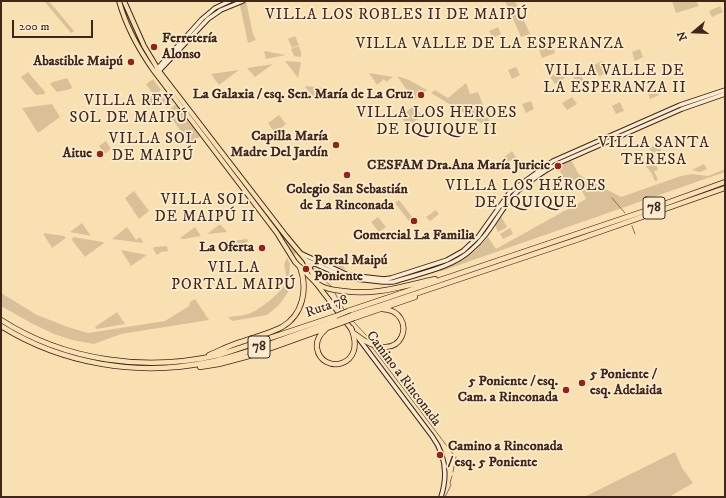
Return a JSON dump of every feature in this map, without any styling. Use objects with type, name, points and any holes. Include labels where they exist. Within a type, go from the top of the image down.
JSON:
[{"type":"highway","name":"Ruta 78","points":[[351,315],[462,273],[725,182]]},
{"type":"highway","name":"Ruta 78","points":[[1,320],[46,343],[92,357],[141,363],[191,360],[214,356],[351,315],[579,239],[725,188]]},
{"type":"highway","points":[[191,360],[275,330],[290,321],[298,310],[304,295],[304,281],[299,266]]},
{"type":"highway","points":[[316,283],[330,290],[375,293],[462,273]]},
{"type":"highway","points":[[351,328],[355,341],[354,352],[348,360],[336,364],[324,360],[317,349],[319,336],[338,319],[379,310],[430,292],[453,281]]},
{"type":"highway","points":[[355,334],[368,343],[380,348],[391,346],[399,341],[403,330],[400,317],[391,310],[379,310]]},
{"type":"highway","name":"Ruta 78","points":[[1,326],[43,347],[84,360],[126,367],[152,368],[176,367],[208,362],[232,356],[338,319]]},
{"type":"highway","points":[[176,367],[202,366],[237,359],[267,350],[330,326]]},
{"type":"main road","name":"Camino a Rinconada","points":[[119,1],[137,44],[278,233],[293,259],[316,283],[432,436],[444,458],[446,471],[441,497]]},
{"type":"main road","name":"Camino a Rinconada","points":[[124,1],[138,35],[157,71],[306,260],[316,283]]},
{"type":"main road","points":[[157,71],[202,19],[215,8],[230,1]]},
{"type":"main road","points":[[157,71],[208,19],[221,10],[243,1]]},
{"type":"main road","points":[[293,259],[295,254],[300,253],[348,275],[384,279],[447,260],[459,254],[471,245],[480,235],[510,192],[549,163],[680,105],[725,90]]},
{"type":"main road","points":[[299,266],[306,260],[347,278],[386,282],[424,272],[452,262],[465,256],[478,244],[513,195],[546,170],[682,109],[725,94]]},
{"type":"main road","points":[[309,267],[314,263]]},
{"type":"shaded area","points":[[44,1],[49,1],[74,31],[71,33]]},
{"type":"shaded area","points":[[120,1],[123,1],[130,20],[152,65],[136,39]]},
{"type":"shaded area","points":[[239,1],[246,1],[253,34],[256,40],[248,43]]},
{"type":"shaded area","points":[[505,1],[515,1],[530,34],[521,37]]},
{"type":"shaded area","points":[[672,1],[696,1],[699,6],[676,13]]},
{"type":"shaded area","points":[[720,6],[723,12],[712,17],[709,11]]},
{"type":"shaded area","points":[[498,27],[501,34],[493,38],[489,31]]},
{"type":"shaded area","points":[[295,36],[299,45],[292,48],[288,39]]},
{"type":"shaded area","points":[[551,41],[555,53],[542,58],[538,46]]},
{"type":"shaded area","points":[[299,46],[301,57],[294,56],[291,49]]},
{"type":"shaded area","points":[[640,49],[643,57],[635,61],[632,52]]},
{"type":"shaded area","points":[[264,51],[286,55],[266,59]]},
{"type":"shaded area","points":[[285,61],[301,62],[298,78]]},
{"type":"shaded area","points":[[602,61],[607,73],[599,76],[594,65]]},
{"type":"shaded area","points":[[273,64],[255,77],[247,68]]},
{"type":"shaded area","points":[[516,67],[520,75],[512,79],[508,70]]},
{"type":"shaded area","points":[[578,69],[584,81],[576,84],[571,72]]},
{"type":"shaded area","points":[[239,70],[219,85],[211,74]]},
{"type":"shaded area","points":[[560,71],[565,78],[555,84],[550,77]]},
{"type":"shaded area","points":[[28,72],[45,92],[45,94],[36,95],[21,77]]},
{"type":"shaded area","points":[[369,73],[393,77],[386,82],[384,79],[377,85]]},
{"type":"shaded area","points":[[397,76],[409,80],[427,90],[414,100]]},
{"type":"shaded area","points":[[67,78],[72,87],[71,89],[57,92],[50,84],[53,82]]},
{"type":"shaded area","points":[[153,79],[161,90],[158,93],[153,94],[146,84]]},
{"type":"shaded area","points":[[466,83],[470,94],[478,92],[492,128],[431,93],[435,90],[448,98]]},
{"type":"shaded area","points":[[305,87],[324,88],[313,96]]},
{"type":"shaded area","points":[[655,87],[659,95],[650,99],[647,90]]},
{"type":"shaded area","points":[[157,95],[160,98],[148,107],[141,98]]},
{"type":"shaded area","points":[[166,96],[172,105],[167,108],[161,99]]},
{"type":"shaded area","points":[[572,97],[577,104],[567,110],[562,103]]},
{"type":"shaded area","points":[[531,101],[534,109],[526,113],[522,104]]},
{"type":"shaded area","points":[[620,102],[624,111],[616,114],[612,106]]},
{"type":"shaded area","points":[[52,104],[60,117],[38,133],[22,108]]},
{"type":"shaded area","points":[[175,105],[178,105],[201,136],[190,144],[167,112]]},
{"type":"shaded area","points":[[414,106],[422,116],[408,126],[400,116]]},
{"type":"shaded area","points":[[279,115],[286,124],[275,133],[268,123]]},
{"type":"shaded area","points":[[207,138],[209,138],[266,211],[265,213],[264,212]]},
{"type":"shaded area","points":[[106,141],[111,149],[105,154],[99,146]]},
{"type":"shaded area","points":[[659,145],[662,153],[653,156],[649,148]]},
{"type":"shaded area","points":[[512,151],[516,157],[507,163],[503,158]]},
{"type":"shaded area","points":[[571,160],[581,176],[621,197],[681,176],[692,174],[708,176],[725,169],[725,172],[439,272],[446,266],[469,256],[488,237],[496,249],[586,199],[578,183],[568,187],[560,171],[560,166]]},
{"type":"shaded area","points":[[646,161],[656,164],[658,170],[654,171],[658,180],[655,181],[651,172],[646,166]]},
{"type":"shaded area","points":[[704,164],[707,169],[700,172],[692,170]]},
{"type":"shaded area","points":[[134,191],[149,211],[139,219],[125,198]]},
{"type":"shaded area","points":[[399,200],[416,222],[412,225],[395,203]]},
{"type":"shaded area","points":[[436,210],[439,214],[430,221],[426,217]]},
{"type":"shaded area","points":[[269,215],[298,252],[292,256],[282,237],[267,217]]},
{"type":"shaded area","points":[[501,216],[507,227],[498,232],[495,225]]},
{"type":"shaded area","points":[[378,217],[386,227],[379,232],[371,222]]},
{"type":"shaded area","points":[[82,223],[91,236],[70,232]]},
{"type":"shaded area","points":[[221,225],[227,232],[207,234]]},
{"type":"shaded area","points":[[127,227],[136,240],[140,237],[143,243],[112,239]]},
{"type":"shaded area","points":[[195,227],[201,236],[183,239],[180,238]]},
{"type":"shaded area","points":[[510,228],[513,234],[503,239],[500,234]]},
{"type":"shaded area","points":[[44,233],[64,236],[66,238],[52,248]]},
{"type":"shaded area","points":[[73,237],[104,243],[85,257],[72,240]]},
{"type":"shaded area","points":[[247,239],[248,241],[233,252],[225,242]]},
{"type":"shaded area","points":[[167,246],[168,251],[161,252],[157,255],[153,249],[154,247]]},
{"type":"shaded area","points":[[121,250],[147,255],[131,266]]},
{"type":"shaded area","points":[[336,257],[346,270],[332,265]]},
{"type":"shaded area","points":[[287,258],[290,264],[288,292],[279,305],[267,315],[232,321],[228,317],[253,312],[267,303],[282,289],[286,281],[285,261]]},
{"type":"shaded area","points":[[1,293],[37,315],[88,333],[165,321],[189,306],[190,302],[195,299],[209,320],[121,334],[94,344],[72,340],[54,334],[31,323],[1,306]]},
{"type":"shaded area","points":[[117,312],[125,324],[97,329],[95,327]]},
{"type":"shaded area","points":[[675,452],[682,468],[693,483],[669,497],[584,497]]},
{"type":"waterway","points":[[612,198],[625,213]]},
{"type":"waterway","points":[[632,226],[635,234]]},
{"type":"waterway","points":[[315,269],[318,274],[333,288]]},
{"type":"waterway","points":[[335,293],[345,311]]},
{"type":"waterway","points":[[352,320],[369,340]]},
{"type":"waterway","points":[[372,347],[453,454]]},
{"type":"waterway","points":[[453,472],[456,457]]},
{"type":"waterway","points":[[445,497],[451,485],[450,483],[452,476]]},
{"type":"place","name":"Ferretería Alonso","points":[[154,47]]},
{"type":"place","name":"Abastible Maipú","points":[[131,62]]},
{"type":"place","name":"La Galaxia / esq. Sen. María de La Cruz","points":[[421,95]]},
{"type":"place","name":"Capilla María Madre Del Jardín","points":[[336,145]]},
{"type":"place","name":"Aitue","points":[[100,154]]},
{"type":"place","name":"CESFAM Dra.Ana María Juricic","points":[[558,166]]},
{"type":"place","name":"Colegio San Sebastián de La Rinconada","points":[[347,175]]},
{"type":"place","name":"Comercial La Familia","points":[[414,221]]},
{"type":"place","name":"La Oferta","points":[[262,248]]},
{"type":"place","name":"Portal Maipú Poniente","points":[[306,269]]},
{"type":"place","name":"5 Poniente / esq. Adelaida","points":[[582,383]]},
{"type":"place","name":"5 Poniente / esq. Cam. a Rinconada","points":[[566,390]]},
{"type":"place","name":"Camino a Rinconada / esq. 5 Poniente","points":[[440,455]]},
{"type":"district","name":"VILLA LOS ROBLES II DE MAIPÚ","points":[[397,16]]},
{"type":"district","name":"VILLA VALLE DE LA ESPERANZA","points":[[490,45]]},
{"type":"district","name":"VILLA VALLE DE LA ESPERANZA II","points":[[615,80]]},
{"type":"district","name":"VILLA REY SOL DE MAIPÚ","points":[[129,110]]},
{"type":"district","name":"VILLA LOS HEROES DE IQUIQUE II","points":[[437,122]]},
{"type":"district","name":"VILLA SOL DE MAIPÚ","points":[[153,148]]},
{"type":"district","name":"VILLA SANTA TERESA","points":[[654,152]]},
{"type":"district","name":"VILLA LOS HÉROES DE IQUIQUE","points":[[526,196]]},
{"type":"district","name":"VILLA SOL DE MAIPÚ II","points":[[205,210]]},
{"type":"district","name":"VILLA PORTAL MAIPÚ","points":[[234,278]]}]
